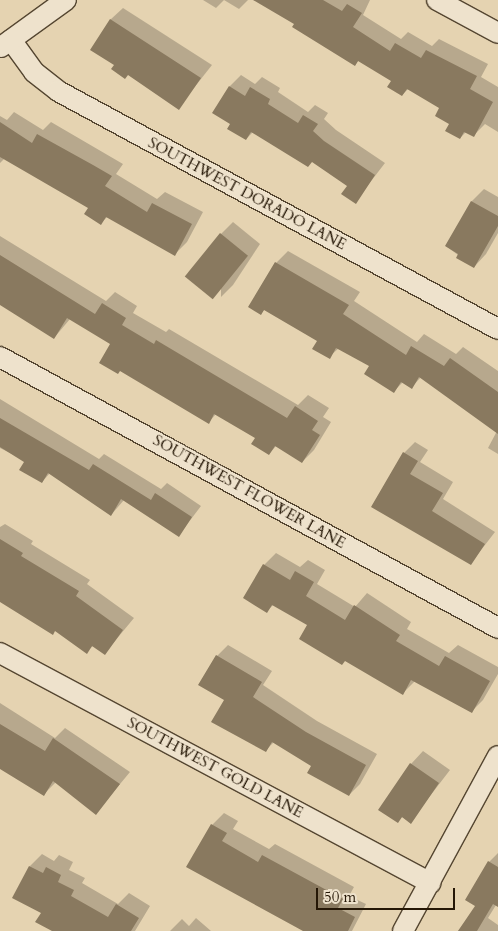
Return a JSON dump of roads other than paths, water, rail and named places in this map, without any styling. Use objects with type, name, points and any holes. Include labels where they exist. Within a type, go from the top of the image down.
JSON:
[{"type":"street","points":[[6,44],[66,0]]},
{"type":"street","points":[[437,0],[498,33]]},
{"type":"street","name":"SOUTHWEST DORADO LANE","points":[[6,44],[34,72],[58,92],[498,329]]},
{"type":"street","name":"SOUTHWEST FLOWER LANE","points":[[0,357],[498,628]]},
{"type":"street","name":"SOUTHWEST GOLD LANE","points":[[0,653],[430,883]]},
{"type":"street","points":[[404,931],[498,756]]}]
